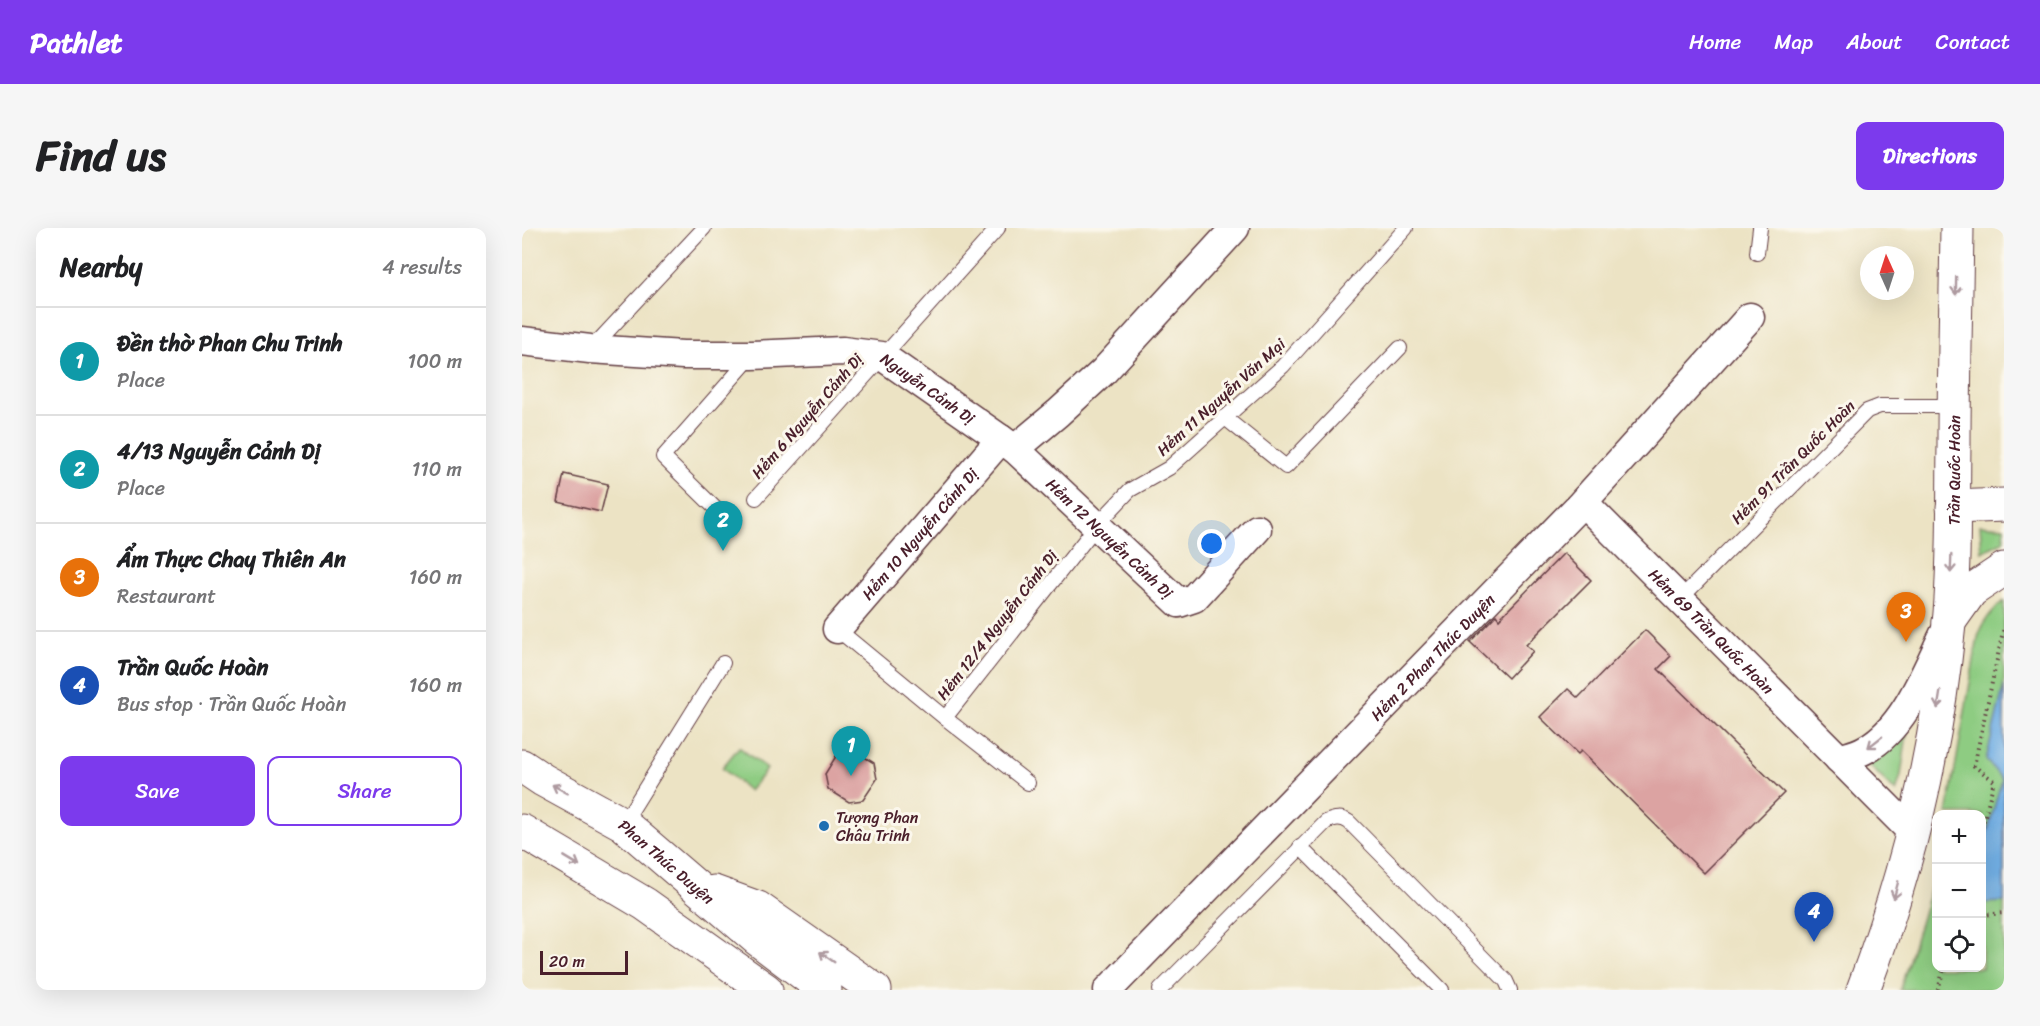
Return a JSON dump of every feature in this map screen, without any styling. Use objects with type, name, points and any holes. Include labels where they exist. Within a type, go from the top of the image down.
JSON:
[{"type":"main road","name":"Trần Quốc Hoàn","points":[[1863,990],[1884,935],[1912,832],[1940,698],[1949,622],[1957,228]]},
{"type":"main road","points":[[1953,507],[2004,505]]},
{"type":"main road","points":[[1949,622],[1971,591],[2004,569]]},
{"type":"main road","name":"Phan Thúc Duyện","points":[[522,766],[623,824],[692,884],[758,908],[875,990]]},
{"type":"main road","points":[[522,831],[645,904],[766,990]]},
{"type":"main road","points":[[692,884],[756,938],[825,990]]},
{"type":"street","points":[[1008,444],[1058,413],[1104,370],[1235,228]]},
{"type":"street","name":"Hẻm 2 Phan Thúc Duyện","points":[[1108,990],[1583,502],[1750,317]]},
{"type":"street","name":"Nguyễn Cảnh Dị","points":[[522,341],[591,349],[683,355],[843,351],[882,356],[1008,444]]},
{"type":"street","name":"Hẻm 12 Nguyễn Cảnh Dị","points":[[1008,444],[1179,603],[1194,598],[1257,529]]},
{"type":"street","name":"Hẻm 10 Nguyễn Cảnh Dị","points":[[837,629],[1008,444]]},
{"type":"street","name":"Hẻm 69 Trần Quốc Hoàn","points":[[1583,502],[1912,832]]},
{"type":"street","points":[[1839,759],[1865,749],[1883,736],[1898,719],[1914,693],[1949,622]]},
{"type":"lane","points":[[591,349],[704,228]]},
{"type":"lane","name":"Hẻm 6 Nguyễn Cảnh Dị","points":[[756,498],[998,228]]},
{"type":"lane","name":"Hẻm 11 Nguyễn Văn Mại","points":[[1097,525],[1130,490],[1169,468],[1283,366],[1406,228]]},
{"type":"lane","points":[[1757,253],[1760,228]]},
{"type":"lane","points":[[1224,417],[1286,467],[1400,348]]},
{"type":"lane","points":[[717,510],[663,457],[752,355]]},
{"type":"lane","name":"Hẻm 91 Trần Quốc Hoàn","points":[[1680,599],[1867,411],[1880,406],[1954,406]]},
{"type":"lane","name":"Hẻm 12/4 Nguyễn Cảnh Dị","points":[[1028,783],[945,718],[1097,525]]},
{"type":"lane","points":[[837,629],[945,718]]},
{"type":"lane","points":[[623,824],[723,663]]},
{"type":"lane","points":[[1160,990],[1300,847],[1326,822],[1334,818],[1343,818],[1349,822],[1506,981],[1510,990]]},
{"type":"lane","points":[[1300,847],[1442,990]]},
{"type":"path","points":[[1986,812],[1994,781],[1974,766],[2004,627]]},
{"type":"path","points":[[1986,915],[2004,913]]},
{"type":"path","points":[[1938,990],[1943,972]]},
{"type":"green space","points":[[1980,525],[2004,527],[2004,541],[1982,552]]},
{"type":"green space","points":[[2004,601],[2004,990],[1900,990],[1932,882],[1932,972],[1986,972],[1986,810],[1948,810],[1978,637],[1988,617]]},
{"type":"green space","points":[[1908,726],[1901,775],[1896,792],[1866,762]]},
{"type":"green space","points":[[739,747],[767,769],[749,791],[722,768]]},
{"type":"water","points":[[2004,685],[2004,902],[1986,903],[1986,837],[2002,779],[1986,760]]},
{"type":"building","points":[[564,474],[608,484],[601,512],[558,502]]},
{"type":"building","points":[[1564,553],[1591,580],[1526,645],[1533,651],[1508,678],[1470,642],[1496,615],[1499,619]]},
{"type":"building","points":[[1645,630],[1671,656],[1658,669],[1784,793],[1704,873],[1581,751],[1578,754],[1540,717],[1568,689],[1578,698]]},
{"type":"building","points":[[853,750],[874,763],[877,779],[863,800],[849,802],[828,789],[825,774],[838,753]]},
{"type":"place","name":"4/13 Nguyễn Cảnh Dị","points":[[723,551]]},
{"type":"place","name":"Ẩm Thực Chay Thiên An","points":[[1906,642]]},
{"type":"place","name":"Đền thờ Phan Chu Trinh","points":[[851,776]]},
{"type":"place","name":"Tượng Phan Châu Trinh","points":[[824,826]]},
{"type":"place","name":"Trần Quốc Hoàn","points":[[1814,942]]}]
